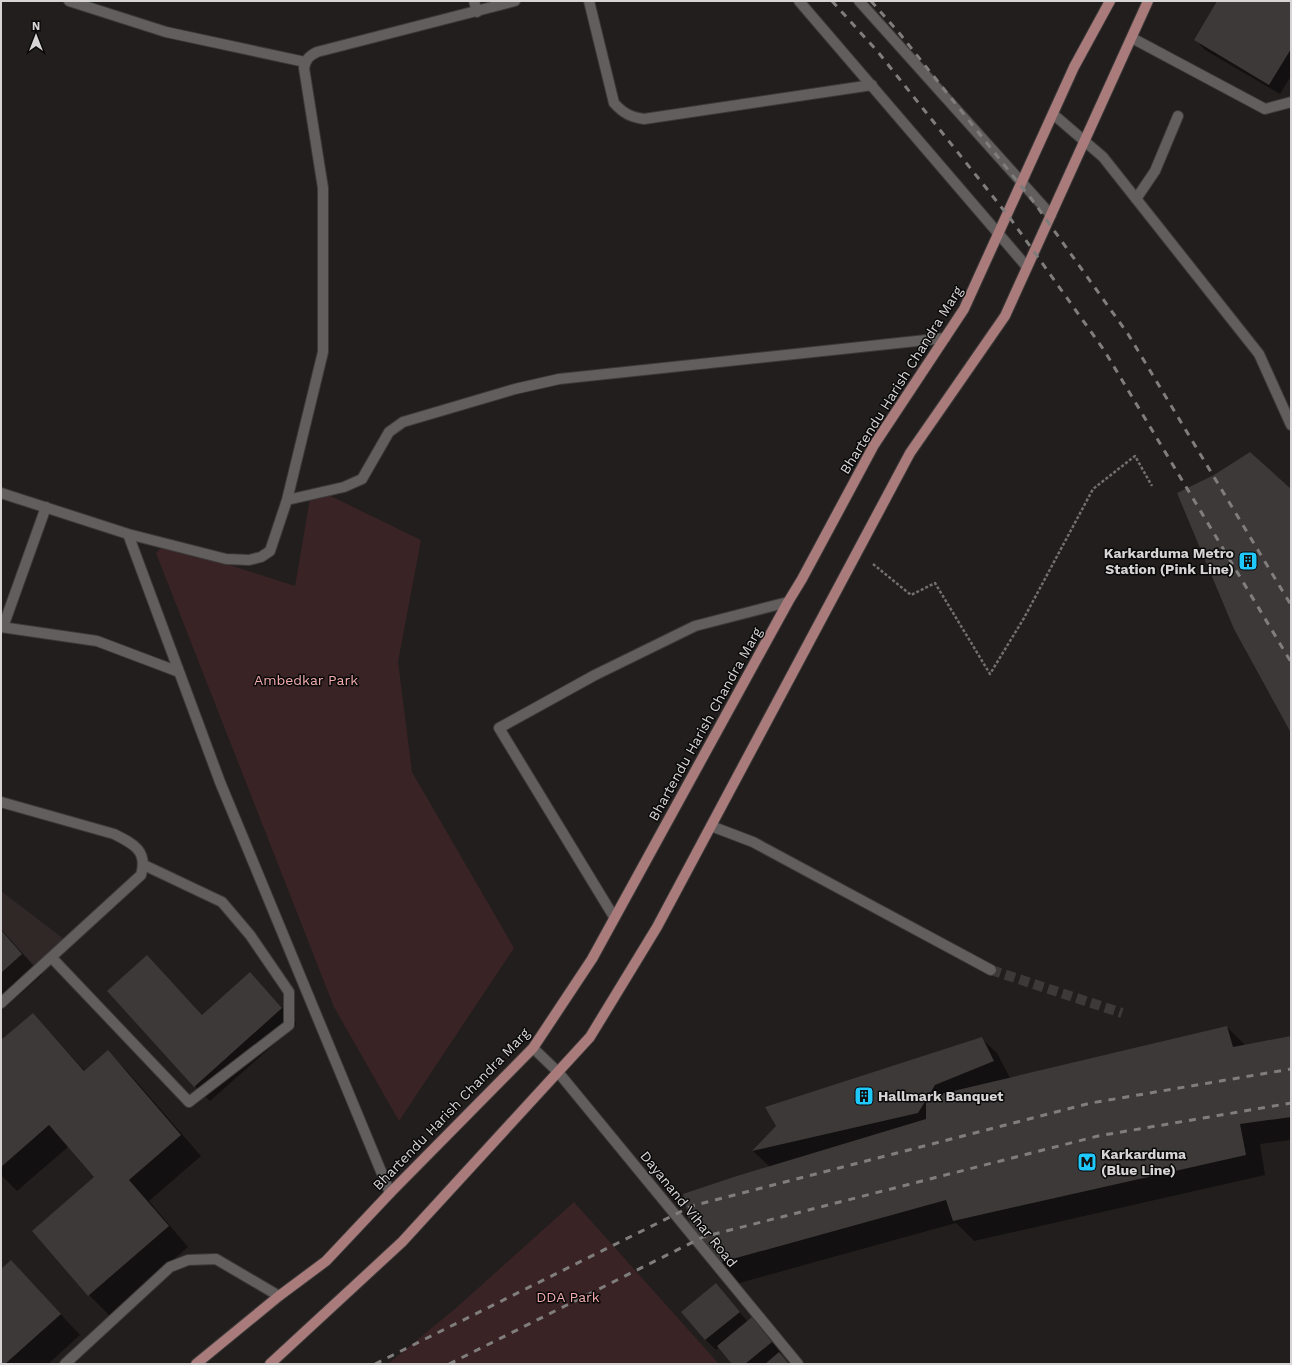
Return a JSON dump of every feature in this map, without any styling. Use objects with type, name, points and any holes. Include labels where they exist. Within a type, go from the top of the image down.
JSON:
[{"type":"main road","name":"Bhartendu Harish Chandra Marg","points":[[196,1364],[278,1296],[326,1261],[390,1193],[533,1048],[592,959],[802,579],[874,445],[964,309],[1074,67],[1110,1]]},
{"type":"main road","points":[[270,1364],[402,1242],[558,1072],[594,1030],[657,927],[910,453],[1006,316],[1148,1]]},
{"type":"street","points":[[69,1],[166,32],[305,62]]},
{"type":"street","points":[[474,1],[476,12]]},
{"type":"street","points":[[1,492],[128,534],[226,559],[249,560],[261,557],[270,551],[287,500],[323,352],[323,188],[304,68],[305,62],[309,56],[317,52],[515,1]]},
{"type":"street","points":[[589,1],[614,103],[623,113],[634,118],[644,120],[872,86]]},
{"type":"street","points":[[799,1],[999,232],[1027,267]]},
{"type":"street","points":[[859,1],[1051,215]]},
{"type":"street","points":[[1132,38],[1265,109],[1291,102]]},
{"type":"street","points":[[1053,114],[1103,157],[1259,354],[1291,425]]},
{"type":"street","points":[[1136,199],[1155,172],[1178,116]]},
{"type":"street","points":[[287,500],[344,487],[362,479],[389,432],[403,422],[536,384],[560,379],[945,338]]},
{"type":"street","points":[[46,507],[2,627],[97,641],[179,672]]},
{"type":"street","points":[[128,534],[220,782],[390,1193]]},
{"type":"street","points":[[614,917],[499,728],[595,675],[694,626],[788,602]]},
{"type":"street","points":[[1,802],[114,834],[129,842],[143,854],[144,865],[141,875],[52,958],[1,1003]]},
{"type":"street","points":[[711,826],[753,842],[991,970]]},
{"type":"street","points":[[52,958],[189,1102],[288,1025],[289,992],[250,935],[222,902],[144,865]]},
{"type":"street","name":"Dayanand Vihar Road","points":[[533,1048],[558,1072],[798,1364]]},
{"type":"street","points":[[65,1364],[170,1267],[188,1260],[216,1259],[278,1296]]},
{"type":"path","points":[[858,551],[911,595],[935,583],[990,674],[1024,618],[1093,490],[1135,456],[1152,486]]},
{"type":"shaded area","points":[[1,891],[64,939],[1,993]]},
{"type":"green space","name":"Ambedkar Park","points":[[312,487],[421,540],[398,662],[412,772],[514,948],[399,1121],[334,1007],[156,553],[164,544],[295,586]]},
{"type":"green space","name":"DDA Park","points":[[574,1202],[719,1364],[388,1364],[456,1308]]},
{"type":"building","points":[[1217,1],[1291,1],[1291,49],[1269,85],[1194,40]]},
{"type":"building","name":"Karkarduma Metro Station (Pink Line)","points":[[1250,452],[1291,489],[1291,733],[1234,629],[1177,493],[1214,475]]},
{"type":"building","points":[[1,930],[22,954],[1,973]]},
{"type":"building","points":[[147,955],[202,1015],[250,972],[282,1008],[194,1087],[107,991]]},
{"type":"building","points":[[33,1013],[84,1071],[108,1050],[181,1135],[129,1180],[169,1226],[88,1296],[32,1231],[94,1177],[49,1125],[1,1167],[1,1040]]},
{"type":"building","name":"Karkarduma (Blue Line)","points":[[1227,1026],[1233,1047],[1291,1036],[1291,1117],[1240,1124],[1246,1155],[953,1221],[946,1200],[711,1265],[693,1237],[683,1194],[737,1176],[926,1119],[926,1100],[918,1113],[752,1151],[776,1126],[765,1107],[982,1037],[994,1061],[935,1085],[928,1097]]},
{"type":"building","points":[[11,1260],[61,1314],[5,1364],[1,1364],[1,1269]]},
{"type":"building","points":[[716,1283],[740,1312],[705,1340],[681,1312]]},
{"type":"building","points":[[752,1317],[772,1342],[745,1364],[732,1364],[717,1346]]},
{"type":"building","points":[[779,1352],[789,1364],[765,1364]]},
{"type":"tunnel","points":[[991,970],[1122,1013]]},
{"type":"railway","points":[[832,1],[878,52],[1010,218],[1104,350],[1291,662]]},
{"type":"railway","points":[[871,1],[900,34],[1033,201],[1128,334],[1291,605]]},
{"type":"railway","points":[[375,1364],[692,1206],[1091,1103],[1291,1069]]},
{"type":"railway","points":[[449,1364],[703,1237],[1098,1136],[1291,1103]]},
{"type":"place","name":"Karkarduma Metro Station (Pink Line)","points":[[1248,561]]},
{"type":"place","name":"Hallmark Banquet","points":[[864,1096]]},
{"type":"place","name":"Karkarduma (Blue Line)","points":[[1087,1162]]}]
